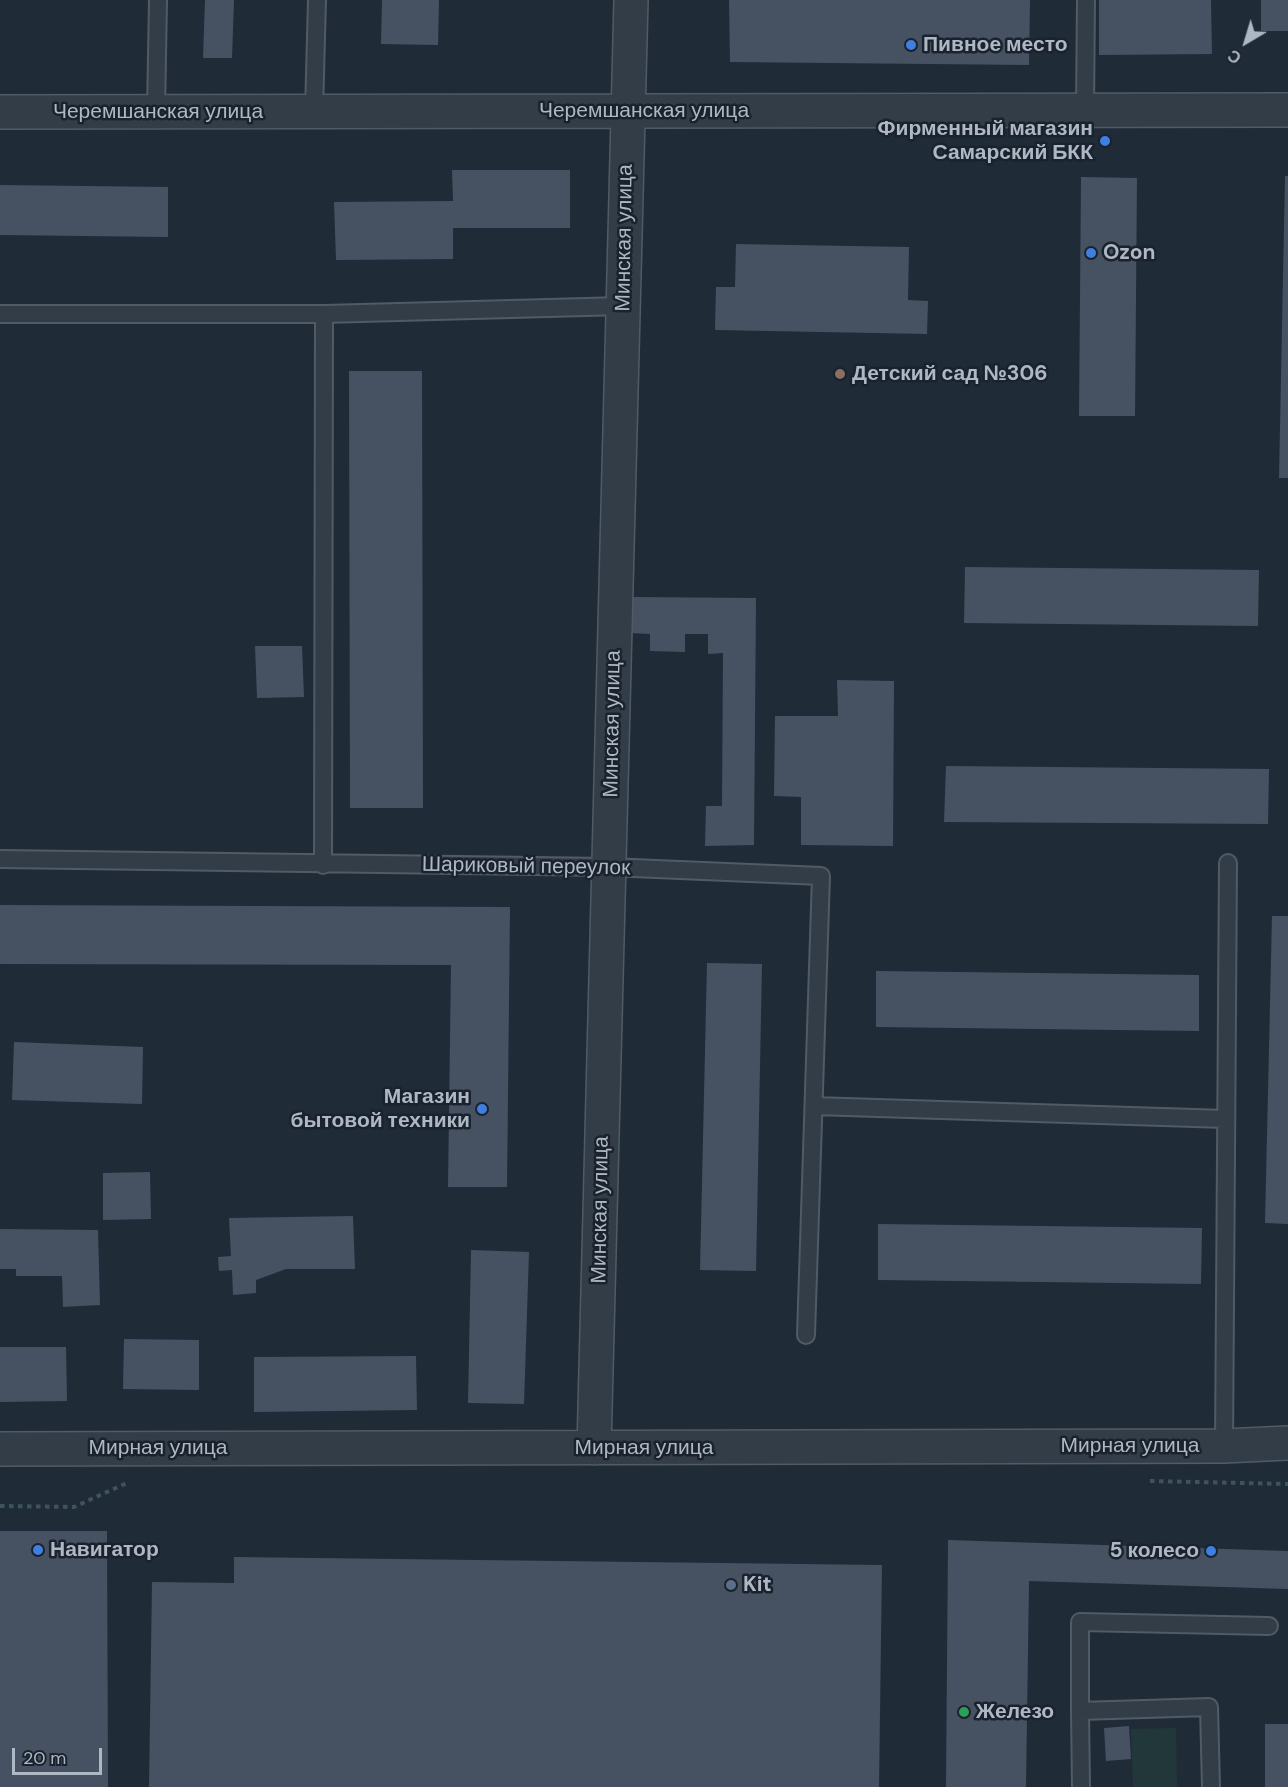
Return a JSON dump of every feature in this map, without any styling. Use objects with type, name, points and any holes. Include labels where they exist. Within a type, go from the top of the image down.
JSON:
[{"type":"street","name":"Минская улица","points":[[594,1448],[631,0]]},
{"type":"street","name":"Черемшанская улица","points":[[0,112],[1288,110]]},
{"type":"street","name":"Мирная улица","points":[[0,1449],[1224,1446],[1288,1443]]},
{"type":"lane","points":[[156,112],[158,0]]},
{"type":"lane","points":[[314,112],[316,0]]},
{"type":"lane","points":[[1085,110],[1086,0]]},
{"type":"lane","points":[[0,314],[324,314],[623,306]]},
{"type":"lane","points":[[323,865],[324,314]]},
{"type":"lane","name":"Шариковый переулок","points":[[0,859],[609,867],[821,876],[814,1106]]},
{"type":"lane","points":[[1224,1446],[1228,863]]},
{"type":"lane","points":[[806,1335],[814,1106],[1226,1119]]},
{"type":"lane","points":[[1081,1787],[1080,1622],[1269,1626]]},
{"type":"lane","points":[[1080,1711],[1209,1707],[1211,1787]]},
{"type":"green space","points":[[1176,1728],[1177,1787],[1133,1787],[1131,1729]]},
{"type":"building","points":[[205,0],[234,0],[232,58],[203,58]]},
{"type":"building","points":[[382,0],[439,0],[438,45],[381,44]]},
{"type":"building","points":[[729,0],[1030,0],[1029,65],[730,62]]},
{"type":"building","points":[[1099,0],[1211,0],[1212,54],[1099,55]]},
{"type":"building","points":[[1261,0],[1288,0],[1288,31],[1261,31]]},
{"type":"building","points":[[452,170],[570,170],[570,228],[453,228],[453,259],[336,260],[334,202],[453,201]]},
{"type":"building","points":[[1285,176],[1288,176],[1288,478],[1279,478]]},
{"type":"building","points":[[1081,177],[1137,178],[1135,416],[1079,416]]},
{"type":"building","points":[[0,185],[168,187],[168,237],[0,235]]},
{"type":"building","points":[[736,244],[909,247],[908,300],[928,301],[927,334],[715,330],[716,287],[735,287]]},
{"type":"building","points":[[349,371],[422,371],[423,808],[350,808]]},
{"type":"building","points":[[965,567],[1259,570],[1258,626],[964,623]]},
{"type":"building","points":[[633,597],[756,598],[754,845],[705,846],[706,806],[722,806],[723,653],[708,654],[708,634],[685,634],[685,652],[650,651],[650,634],[630,633]]},
{"type":"building","points":[[255,646],[302,646],[304,697],[257,698]]},
{"type":"building","points":[[837,680],[894,681],[893,846],[801,845],[801,797],[774,796],[775,716],[838,716]]},
{"type":"building","points":[[946,766],[1269,769],[1268,824],[944,822]]},
{"type":"building","points":[[0,905],[510,907],[507,1187],[448,1187],[451,965],[0,964]]},
{"type":"building","points":[[1272,916],[1288,916],[1288,1224],[1265,1223]]},
{"type":"building","points":[[707,963],[762,964],[756,1271],[700,1270]]},
{"type":"building","points":[[876,971],[1199,975],[1199,1031],[876,1027]]},
{"type":"building","points":[[14,1042],[143,1047],[142,1104],[12,1100]]},
{"type":"building","points":[[150,1172],[151,1219],[103,1220],[103,1173]]},
{"type":"building","points":[[353,1216],[355,1269],[286,1269],[256,1280],[256,1293],[233,1295],[232,1270],[219,1271],[218,1257],[231,1256],[229,1218]]},
{"type":"building","points":[[878,1224],[1202,1228],[1201,1284],[878,1280]]},
{"type":"building","points":[[0,1229],[98,1230],[100,1305],[63,1307],[62,1276],[16,1276],[16,1269],[0,1269]]},
{"type":"building","points":[[471,1250],[529,1252],[524,1404],[468,1403]]},
{"type":"building","points":[[124,1339],[199,1340],[199,1390],[123,1389]]},
{"type":"building","points":[[0,1347],[66,1347],[67,1401],[0,1402]]},
{"type":"building","points":[[416,1356],[417,1410],[254,1412],[254,1357]]},
{"type":"building","points":[[0,1531],[107,1531],[108,1787],[0,1787]]},
{"type":"building","points":[[948,1540],[1288,1551],[1288,1589],[1029,1581],[1026,1787],[946,1787]]},
{"type":"building","points":[[234,1557],[882,1565],[879,1787],[149,1787],[152,1582],[234,1583]]},
{"type":"building","points":[[1265,1724],[1288,1724],[1288,1787],[1265,1787]]},
{"type":"building","points":[[1129,1726],[1131,1759],[1106,1761],[1104,1728]]},
{"type":"place","name":"Пивное место","points":[[911,45]]},
{"type":"place","name":"Фирменный магазин Самарский БКК","points":[[1105,141]]},
{"type":"place","name":"Ozon","points":[[1091,253]]},
{"type":"place","name":"Детский сад №306","points":[[840,374]]},
{"type":"place","name":"Магазин бытовой техники","points":[[482,1109]]},
{"type":"place","name":"Навигатор","points":[[38,1550]]},
{"type":"place","name":"5 колесо","points":[[1211,1551]]},
{"type":"place","name":"Kit","points":[[731,1585]]},
{"type":"place","name":"Железо","points":[[964,1712]]}]
